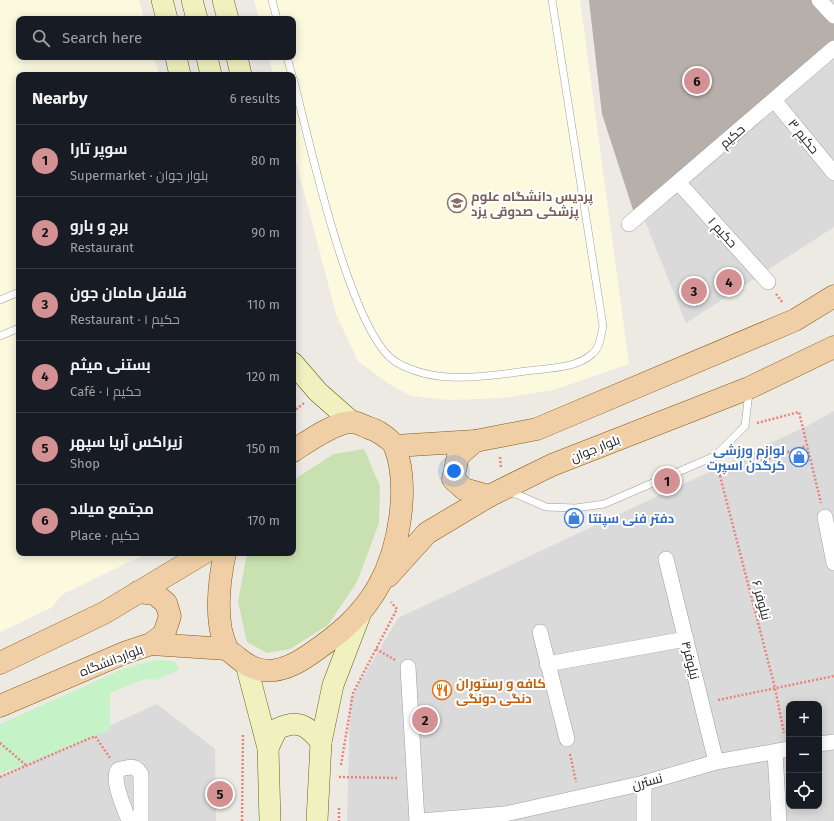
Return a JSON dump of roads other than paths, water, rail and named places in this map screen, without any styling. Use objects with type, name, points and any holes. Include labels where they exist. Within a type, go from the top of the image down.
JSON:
[{"type":"main road","points":[[162,0],[166,16]]},
{"type":"main road","points":[[192,0],[196,16]]},
{"type":"main road","points":[[223,0],[227,16]]},
{"type":"main road","points":[[177,60],[179,72]]},
{"type":"main road","points":[[208,60],[210,72]]},
{"type":"main road","points":[[238,60],[240,72]]},
{"type":"main road","points":[[395,446],[475,441],[537,429],[795,320],[834,296]]},
{"type":"main road","name":"بلوار جوان","points":[[379,586],[427,533],[496,492],[552,465],[749,388],[834,347]]},
{"type":"main road","points":[[224,556],[221,573],[220,620],[227,649],[246,664],[269,672],[297,663],[336,637],[361,612],[379,586],[392,557],[400,521],[401,475],[395,446],[375,430],[352,422],[318,392],[296,366]]},
{"type":"main road","points":[[296,449],[324,431],[352,422]]},
{"type":"main road","points":[[475,441],[458,456],[452,479],[464,489],[496,492]]},
{"type":"main road","points":[[0,663],[104,613],[199,556]]},
{"type":"main road","points":[[138,592],[155,594],[166,603],[170,616],[164,634],[151,644]]},
{"type":"main road","points":[[317,821],[321,742],[333,685],[361,612]]},
{"type":"main road","name":"بلواردانشگاه","points":[[0,706],[124,653],[151,644],[227,649]]},
{"type":"main road","points":[[246,664],[268,748],[270,821]]},
{"type":"main road","points":[[268,748],[277,729],[294,724],[311,729],[321,742]]},
{"type":"street","points":[[820,0],[834,16]]},
{"type":"street","name":"حکیم","points":[[629,224],[834,48]]},
{"type":"street","name":"حکیم ۳","points":[[774,100],[834,173]]},
{"type":"street","name":"حکیم ۱","points":[[678,182],[768,282]]},
{"type":"street","points":[[825,517],[834,563]]},
{"type":"street","name":"نیلوفر۴","points":[[666,559],[716,762]]},
{"type":"street","points":[[540,632],[567,739]]},
{"type":"street","points":[[548,664],[686,639]]},
{"type":"street","points":[[408,667],[417,821]]},
{"type":"street","points":[[822,744],[834,742]]},
{"type":"street","points":[[779,821],[784,750]]},
{"type":"street","name":"نسترن","points":[[420,821],[505,818],[579,797],[644,783],[716,762],[784,750]]},
{"type":"street","points":[[129,821],[116,781],[116,774],[118,770],[131,766],[137,768],[141,774],[141,821]]},
{"type":"street","points":[[644,783],[644,821]]},
{"type":"lane","points":[[272,0],[277,16]]},
{"type":"lane","points":[[296,89],[334,235],[360,310],[379,346],[395,362],[423,374],[452,377],[504,374],[577,363],[593,354],[598,345],[603,326],[552,0]]},
{"type":"lane","points":[[288,60],[291,72]]},
{"type":"lane","points":[[0,300],[16,293]]},
{"type":"lane","points":[[0,336],[16,329]]},
{"type":"lane","points":[[496,492],[546,507],[576,508],[604,504],[715,456],[745,426],[749,388]]},
{"type":"place","name":"مجتمع میلاد","points":[[697,81]]},
{"type":"place","name":"پردیس دانشگاه علوم پزشکی صدوقی یزد","points":[[457,203]]},
{"type":"place","name":"بستنی میثم","points":[[729,282]]},
{"type":"place","name":"فلافل مامان جون","points":[[694,291]]},
{"type":"place","name":"لوازم ورزشی کرگدن اسپرت","points":[[799,457]]},
{"type":"place","name":"سوپر تارا","points":[[667,481]]},
{"type":"place","name":"دفتر فنی سپنتا","points":[[574,518]]},
{"type":"place","name":"کافه و رستوران دنگی دونگی","points":[[442,690]]},
{"type":"place","name":"برج و بارو","points":[[425,720]]},
{"type":"place","name":"زیراکس آریا سپهر","points":[[220,794]]}]
